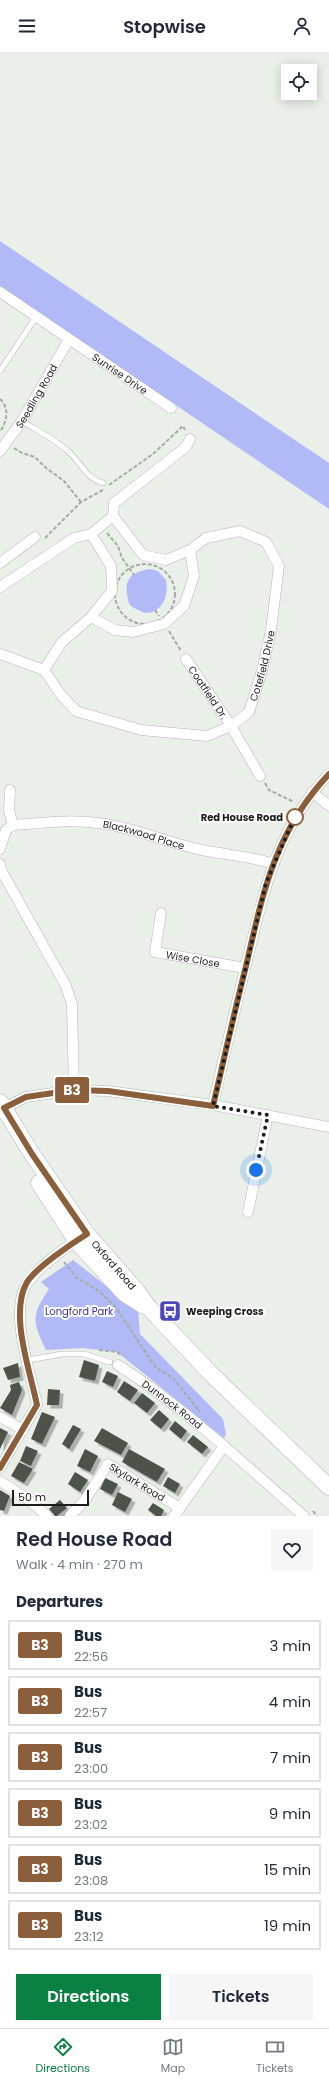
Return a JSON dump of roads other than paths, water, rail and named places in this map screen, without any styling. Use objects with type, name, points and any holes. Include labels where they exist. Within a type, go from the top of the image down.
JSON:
[{"type":"main road","name":"Oxford Road","points":[[3,1113],[32,1154],[82,1237],[125,1294],[148,1308],[210,1373],[329,1487]]},
{"type":"street","name":"Sunrise Drive","points":[[0,292],[171,408]]},
{"type":"street","name":"Seedling Road","points":[[0,452],[22,421],[69,339]]},
{"type":"street","points":[[0,587],[74,538],[91,534],[113,516],[114,503],[186,447],[190,439]]},
{"type":"street","name":"Cotefield Drive","points":[[44,670],[61,695],[76,711],[141,730],[207,736],[231,726],[249,712],[262,671],[271,630],[279,566],[266,542],[240,531],[206,538],[190,550],[166,560],[143,555],[113,516]]},
{"type":"street","points":[[0,654],[44,670],[62,642],[91,617],[112,591],[111,566],[91,534]]},
{"type":"street","points":[[0,563],[35,537]]},
{"type":"street","points":[[91,617],[115,630],[134,632],[163,622],[184,606],[194,576],[190,550]]},
{"type":"street","name":"Coatfield Dr.","points":[[186,659],[231,726],[260,776]]},
{"type":"street","points":[[213,1106],[266,883],[286,834],[302,806],[312,792],[329,774]]},
{"type":"street","points":[[0,848],[6,830],[13,825],[9,811],[10,790]]},
{"type":"street","points":[[312,792],[329,806]]},
{"type":"street","name":"Blackwood Place","points":[[13,825],[70,821],[99,823],[126,828],[201,850],[249,857],[274,864]]},
{"type":"street","points":[[0,864],[1,870],[66,986],[72,1005],[74,1090]]},
{"type":"street","name":"Wise Close","points":[[161,913],[155,952],[245,968]]},
{"type":"street","points":[[3,1113],[26,1097],[74,1090],[108,1091],[213,1106],[329,1127]]},
{"type":"street","points":[[248,1212],[268,1115]]},
{"type":"street","points":[[0,1468],[37,1405],[20,1326],[19,1304],[28,1282],[58,1253],[82,1237]]},
{"type":"street","name":"Dunnock Road","points":[[114,1364],[145,1382],[307,1512]]},
{"type":"street","points":[[0,1417],[23,1430]]},
{"type":"street","points":[[177,1512],[224,1446]]},
{"type":"street","name":"Skylark Road","points":[[70,1516],[85,1500],[108,1464],[177,1512]]},
{"type":"street","points":[[0,1480],[29,1500],[47,1516]]},
{"type":"lane","points":[[0,371],[36,317]]},
{"type":"lane","points":[[22,421],[58,443],[76,459],[95,481],[103,483]]},
{"type":"lane","points":[[28,1360],[62,1354],[84,1354],[114,1364]]},
{"type":"place","name":"Red House Road","points":[[295,817]]},
{"type":"place","name":"Weeping Cross","points":[[170,1311]]},
{"type":"park label","name":"Longford Park","points":[[79,1311]]}]
